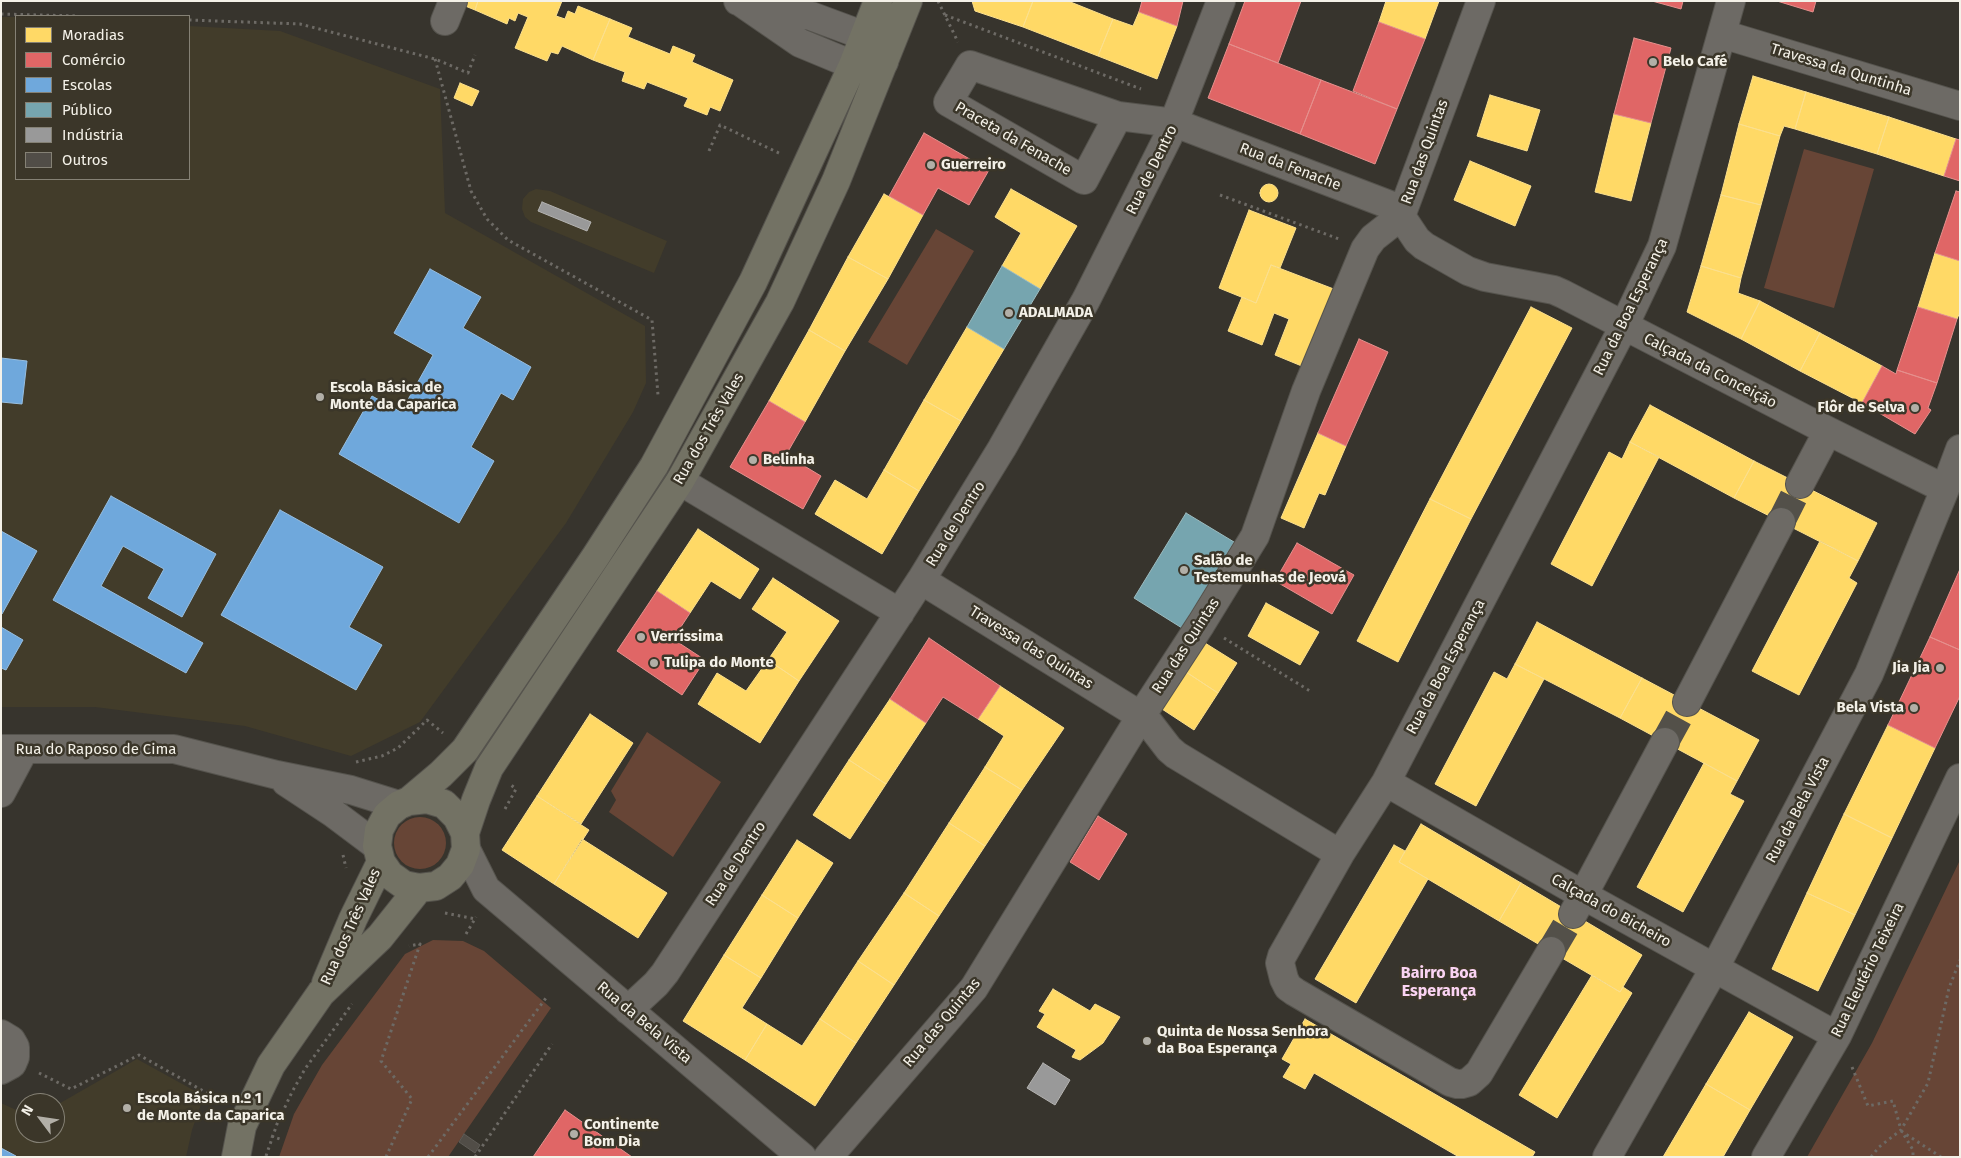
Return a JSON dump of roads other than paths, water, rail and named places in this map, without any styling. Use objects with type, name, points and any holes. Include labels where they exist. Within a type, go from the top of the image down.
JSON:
[{"type":"main road","name":"Rua dos Três Vales","points":[[322,993],[379,854],[379,830],[387,815],[442,774],[465,750],[649,474],[753,282],[854,65],[878,1]]},
{"type":"main road","name":"Rua dos Três Vales","points":[[236,1157],[242,1126],[271,1065],[322,993],[428,887],[450,877],[460,865],[476,800],[489,768],[680,481],[780,302],[836,180],[908,1]]},
{"type":"main road","points":[[404,803],[427,799],[444,804],[457,816],[465,841]]},
{"type":"main road","name":"Rua dos Três Vales","points":[[379,854],[390,875],[404,885],[428,887]]},
{"type":"street","points":[[738,1],[811,16],[865,36],[884,62]]},
{"type":"street","points":[[738,1],[800,43],[854,65],[884,62]]},
{"type":"street","name":"Rua de Dentro","points":[[628,1010],[656,984],[664,973],[900,613],[1002,448],[1086,300],[1178,114],[1221,1]]},
{"type":"street","name":"Rua das Quintas","points":[[828,1157],[974,988],[1141,716],[1255,536],[1306,391],[1365,249],[1373,238],[1402,216],[1481,1]]},
{"type":"street","name":"Rua da Boa Esperança","points":[[1551,951],[1479,1073],[1474,1079],[1462,1084],[1450,1082],[1295,992],[1288,987],[1280,963],[1282,956],[1340,854],[1386,782],[1624,326],[1666,237],[1731,1]]},
{"type":"street","name":"Travessa da Quntinha","points":[[1722,34],[1960,106]]},
{"type":"street","name":"Praceta da Fenache","points":[[970,65],[1118,116],[1084,180],[948,102],[970,65]]},
{"type":"street","points":[[1118,116],[1178,114]]},
{"type":"street","name":"Rua da Fenache","points":[[1178,114],[1390,205],[1402,216]]},
{"type":"street","name":"Calçada da Conceição","points":[[1402,216],[1417,240],[1424,246],[1468,271],[1485,277],[1554,290],[1945,489]]},
{"type":"street","points":[[1800,484],[1828,431]]},
{"type":"street","name":"Rua da Bela Vista","points":[[1607,1157],[1714,969],[1869,674],[1960,448]]},
{"type":"street","points":[[680,481],[900,613]]},
{"type":"street","points":[[1687,702],[1781,522]]},
{"type":"street","name":"Travessa das Quintas","points":[[921,580],[1141,716]]},
{"type":"street","points":[[1141,716],[1176,755],[1340,854]]},
{"type":"street","points":[[1578,904],[1665,742]]},
{"type":"street","name":"Rua do Raposo de Cima","points":[[12,750],[174,749],[277,775],[404,803]]},
{"type":"street","points":[[1,793],[12,750]]},
{"type":"street","name":"Rua do Raposo de Cima","points":[[277,775],[333,813],[379,854]]},
{"type":"street","name":"Rua Eleutério Teixeira","points":[[1766,1157],[1838,1036],[1960,778]]},
{"type":"street","name":"Calçada do Bicheiro","points":[[1386,782],[1578,904],[1714,969],[1838,1036]]},
{"type":"street","name":"Rua da Bela Vista","points":[[465,841],[486,889],[802,1157]]},
{"type":"street","points":[[428,887],[486,889]]},
{"type":"street","points":[[1,1034],[11,1040],[15,1047],[15,1057],[7,1065]]},
{"type":"tunnel","points":[[1781,522],[1800,484]]},
{"type":"tunnel","points":[[1665,742],[1687,702]]},
{"type":"tunnel","points":[[1551,951],[1573,914]]},
{"type":"place","name":"Belo Café","points":[[1653,62]]},
{"type":"place","name":"Guerreiro","points":[[931,165]]},
{"type":"place","name":"ADALMADA","points":[[1009,313]]},
{"type":"place","name":"Escola Básica de Monte da Caparica","points":[[320,397]]},
{"type":"place","name":"Flôr de Selva","points":[[1915,408]]},
{"type":"place","name":"Belinha","points":[[753,460]]},
{"type":"place","name":"Salão de Testemunhas de Jeová","points":[[1184,570]]},
{"type":"place","name":"Verríssima","points":[[641,637]]},
{"type":"place","name":"Tulipa do Monte","points":[[654,663]]},
{"type":"place","name":"Jia Jia","points":[[1940,668]]},
{"type":"place","name":"Bela Vista","points":[[1914,708]]},
{"type":"place","name":"Quinta de Nossa Senhora da Boa Esperança","points":[[1147,1041]]},
{"type":"place","name":"Escola Básica n.º 1 de Monte da Caparica","points":[[127,1108]]},
{"type":"place","name":"Continente Bom Dia","points":[[574,1134]]},
{"type":"district","name":"Bairro Boa Esperança","points":[[1439,983]]}]
